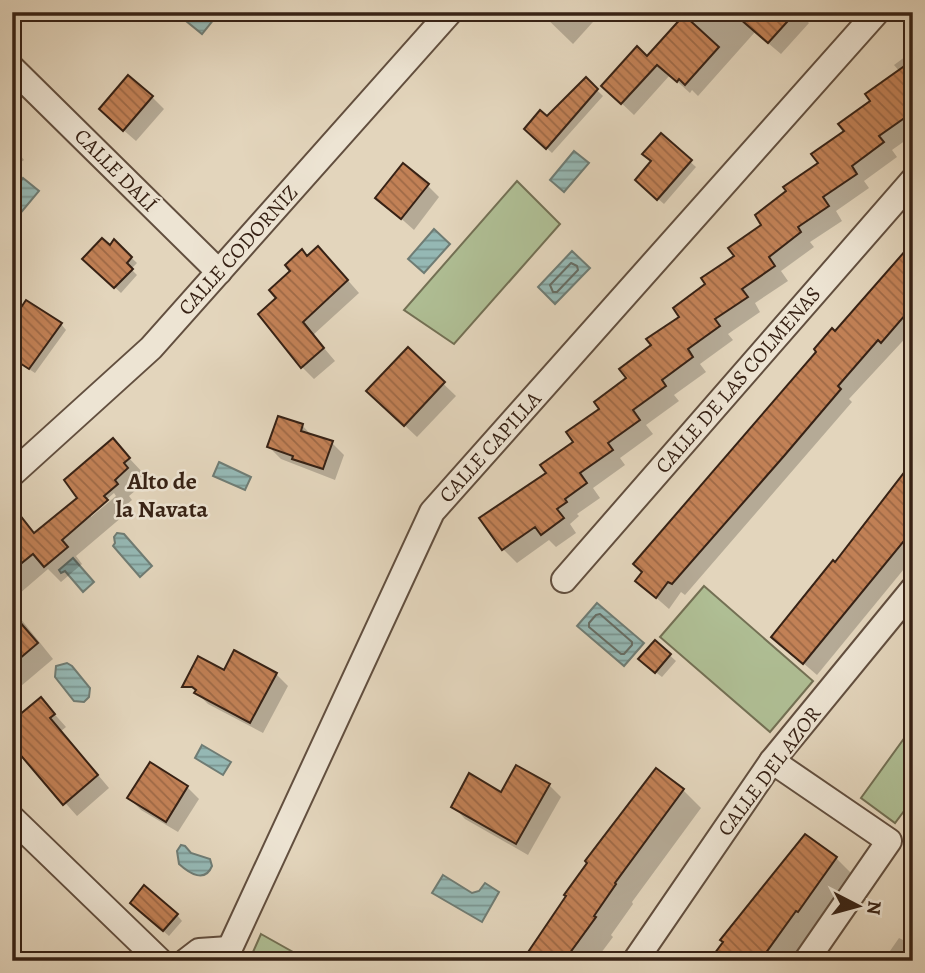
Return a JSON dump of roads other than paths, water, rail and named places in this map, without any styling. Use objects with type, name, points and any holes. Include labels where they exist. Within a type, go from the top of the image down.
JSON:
[{"type":"street","name":"CALLE CODORNIZ","points":[[12,474],[151,348],[450,12]]},
{"type":"street","name":"CALLE CAPILLA","points":[[227,955],[432,512],[877,12]]},
{"type":"street","name":"CALLE DALÍ","points":[[12,68],[219,272]]},
{"type":"street","name":"CALLE DE LAS COLMENAS","points":[[564,580],[913,180]]},
{"type":"street","name":"CALLE DEL AZOR","points":[[635,961],[772,761],[913,589]]},
{"type":"street","points":[[772,761],[889,841],[806,961]]},
{"type":"street","points":[[12,818],[160,961]]},
{"type":"street","points":[[186,961],[199,951],[227,955]]},
{"type":"water","points":[[175,12],[206,12],[214,19],[202,34]]},
{"type":"water","points":[[574,151],[589,163],[564,192],[550,180]]},
{"type":"water","points":[[23,178],[39,191],[13,222],[12,191]]},
{"type":"water","points":[[434,229],[450,244],[424,273],[408,259]]},
{"type":"water","points":[[572,251],[590,268],[555,304],[538,287]]},
{"type":"water","points":[[219,462],[251,477],[245,490],[213,476]]},
{"type":"water","points":[[117,533],[124,534],[152,566],[140,577],[113,546]]},
{"type":"water","points":[[73,558],[94,582],[83,592],[65,571],[61,573],[59,570]]},
{"type":"water","points":[[597,603],[644,643],[624,666],[577,626]]},
{"type":"water","points":[[67,663],[90,688],[89,697],[84,702],[74,701],[55,677],[56,666]]},
{"type":"water","points":[[202,745],[231,762],[223,775],[195,758]]},
{"type":"water","points":[[181,845],[191,853],[210,859],[212,866],[209,871],[197,875],[179,864],[177,851]]},
{"type":"water","points":[[443,875],[472,893],[479,891],[485,883],[499,892],[482,922],[432,893]]},
{"type":"district","name":"Alto de la Navata","points":[[162,495]]}]
